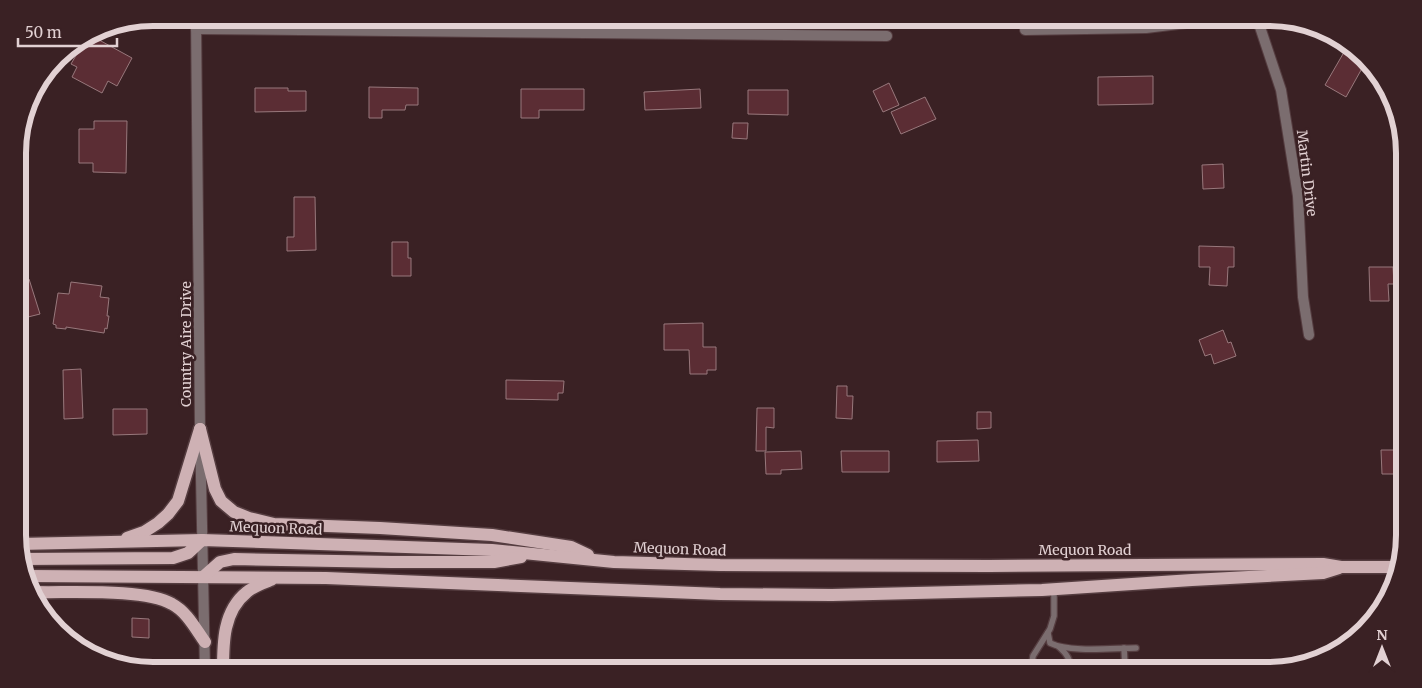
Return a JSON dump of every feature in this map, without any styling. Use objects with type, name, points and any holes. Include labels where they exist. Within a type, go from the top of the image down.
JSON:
[{"type":"main road","points":[[113,542],[144,532],[168,514],[178,501],[200,429]]},
{"type":"main road","points":[[200,429],[215,489],[221,501],[234,512],[249,518],[274,524],[492,535],[571,547],[602,560]]},
{"type":"main road","points":[[29,559],[173,558],[188,553],[202,540]]},
{"type":"main road","name":"Mequon Road","points":[[27,544],[202,540],[492,550],[602,560],[730,565],[1323,564],[1341,567],[1391,567]]},
{"type":"main road","points":[[203,577],[220,562],[234,559],[494,562],[541,554]]},
{"type":"main road","name":"Mequon Road","points":[[34,576],[335,578],[720,594],[832,595],[1054,589],[1323,573],[1341,567]]},
{"type":"main road","points":[[222,662],[224,632],[230,613],[247,592],[276,578]]},
{"type":"main road","points":[[40,592],[132,594],[156,598],[172,604],[186,615],[204,642]]},
{"type":"street","points":[[1025,30],[1146,28],[1162,26]]},
{"type":"street","name":"Martin Drive","points":[[1260,26],[1283,99],[1298,196],[1303,297],[1309,335]]},
{"type":"street","points":[[196,29],[887,36]]},
{"type":"street","name":"Country Aire Drive","points":[[196,29],[200,429],[205,662]]},
{"type":"lane","points":[[1032,661],[1033,656],[1048,632],[1054,616],[1054,589]]},
{"type":"lane","points":[[1048,632],[1050,643],[1065,653],[1070,661]]},
{"type":"lane","points":[[1058,647],[1075,649],[1136,648]]},
{"type":"lane","points":[[1124,648],[1125,661]]},
{"type":"building","points":[[97,39],[132,58],[117,86],[108,81],[102,93],[72,77],[77,67],[71,64],[78,52]]},
{"type":"building","points":[[1344,52],[1362,68],[1346,97],[1325,85]]},
{"type":"building","points":[[1153,76],[1153,104],[1098,105],[1098,77]]},
{"type":"building","points":[[889,83],[899,105],[883,112],[873,91]]},
{"type":"building","points":[[369,87],[418,88],[418,105],[406,105],[405,110],[382,110],[382,118],[369,118]]},
{"type":"building","points":[[255,88],[288,88],[288,91],[306,91],[306,111],[255,112]]},
{"type":"building","points":[[521,89],[584,89],[584,110],[539,110],[539,118],[521,118]]},
{"type":"building","points":[[700,89],[701,108],[645,110],[644,92]]},
{"type":"building","points":[[748,90],[788,90],[788,115],[748,114]]},
{"type":"building","points":[[925,97],[936,119],[901,134],[891,112]]},
{"type":"building","points":[[94,121],[127,121],[126,173],[93,172],[93,163],[79,163],[79,129],[94,129]]},
{"type":"building","points":[[733,123],[748,123],[747,139],[732,138]]},
{"type":"building","points":[[1223,164],[1224,188],[1203,189],[1202,165]]},
{"type":"building","points":[[294,197],[315,197],[316,250],[287,251],[287,237],[294,237]]},
{"type":"building","points":[[392,242],[408,242],[408,258],[411,258],[411,276],[392,276]]},
{"type":"building","points":[[1199,246],[1234,247],[1234,267],[1228,267],[1227,286],[1209,285],[1210,267],[1199,267]]},
{"type":"building","points":[[1369,267],[1393,267],[1394,284],[1388,284],[1389,301],[1370,301]]},
{"type":"building","points":[[29,279],[40,314],[28,317],[27,316],[27,280]]},
{"type":"building","points":[[71,282],[102,286],[100,297],[109,298],[107,316],[109,316],[107,329],[105,328],[104,333],[66,327],[66,329],[56,328],[56,325],[53,324],[58,293],[69,294]]},
{"type":"building","points":[[703,323],[703,347],[716,347],[716,370],[707,370],[707,374],[690,374],[689,350],[664,350],[664,324]]},
{"type":"building","points":[[1223,330],[1228,343],[1231,342],[1236,356],[1214,364],[1211,354],[1205,356],[1199,340]]},
{"type":"building","points":[[81,369],[83,418],[64,419],[63,370]]},
{"type":"building","points":[[506,380],[564,381],[563,393],[558,393],[558,400],[506,399]]},
{"type":"building","points":[[837,386],[847,386],[847,396],[853,396],[852,419],[836,418]]},
{"type":"building","points":[[757,408],[774,408],[774,428],[766,427],[766,451],[756,451]]},
{"type":"building","points":[[113,409],[147,409],[147,434],[113,435]]},
{"type":"building","points":[[977,412],[991,412],[991,428],[977,429]]},
{"type":"building","points":[[978,440],[979,461],[937,462],[937,441]]},
{"type":"building","points":[[1381,450],[1396,450],[1396,474],[1382,474]]},
{"type":"building","points":[[801,451],[802,469],[781,470],[781,474],[766,474],[765,452]]},
{"type":"building","points":[[841,451],[889,451],[889,472],[842,472]]},
{"type":"building","points":[[132,618],[149,619],[149,638],[132,637]]}]
